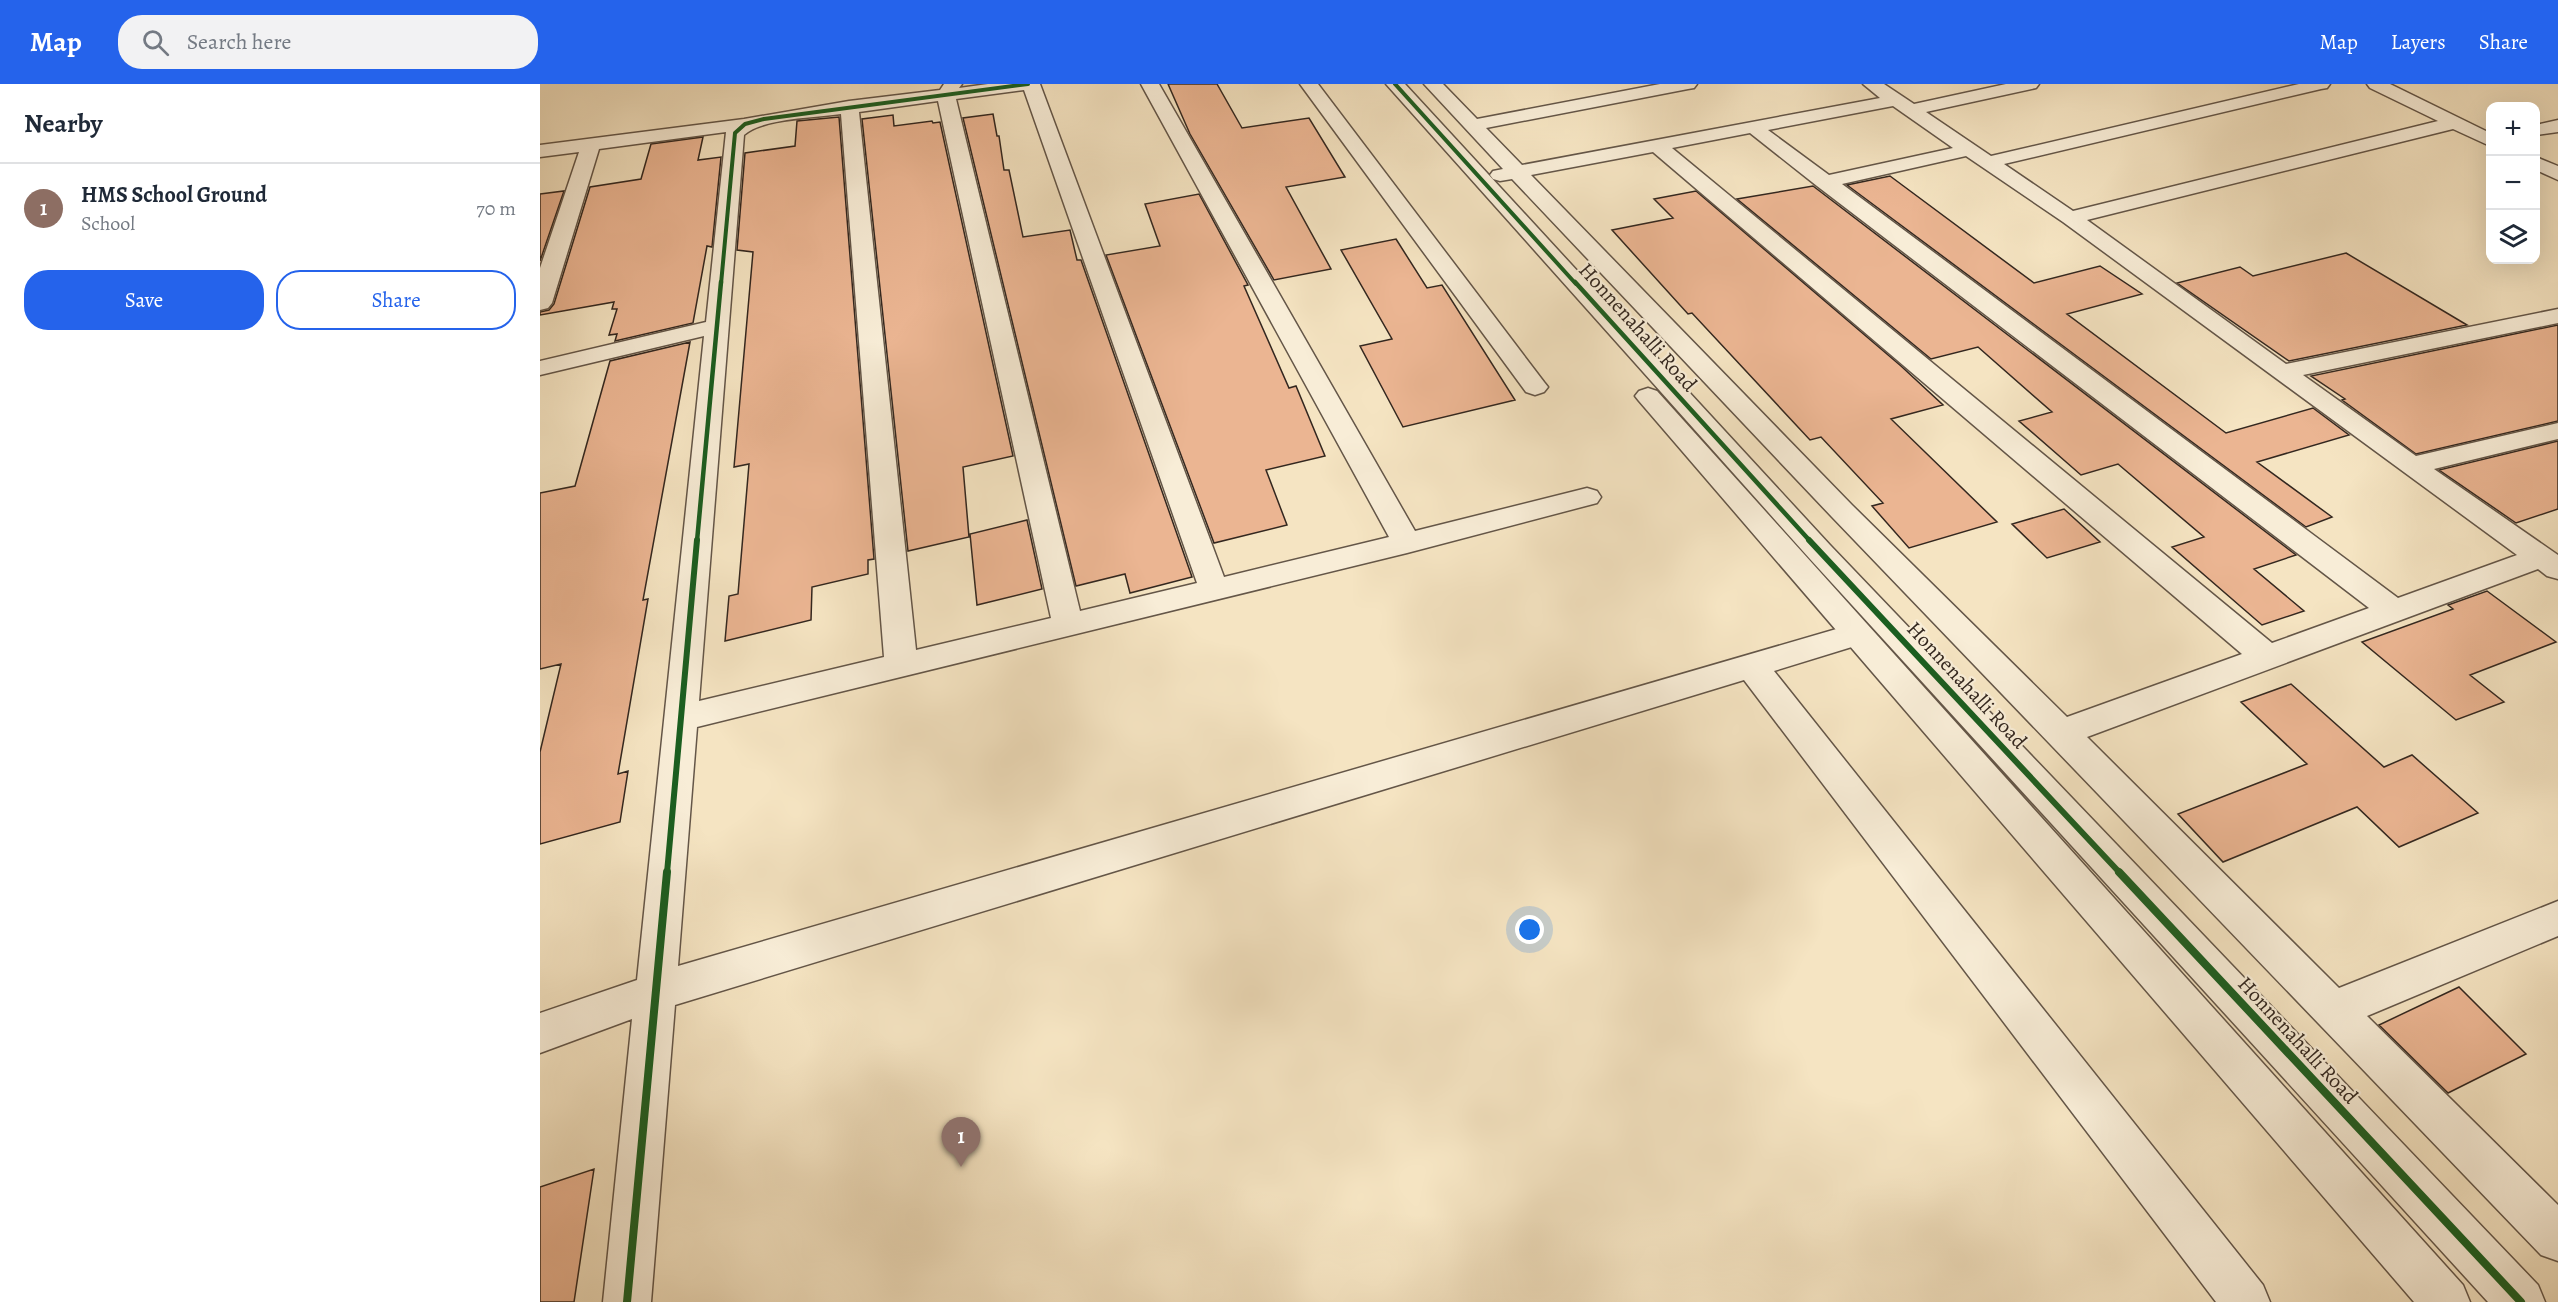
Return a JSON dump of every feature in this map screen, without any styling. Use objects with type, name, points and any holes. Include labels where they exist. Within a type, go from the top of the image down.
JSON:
[{"type":"street","points":[[540,151],[745,124],[764,119],[949,90],[1030,84],[1214,590]]},
{"type":"street","points":[[1150,84],[1407,543]]},
{"type":"street","points":[[1308,84],[1535,387]]},
{"type":"street","name":"Honnenahalli Road","points":[[1375,84],[2446,1302]]},
{"type":"street","name":"Honnenahalli Road","points":[[1395,84],[1820,552],[2521,1302]]},
{"type":"street","points":[[1433,84],[1842,511],[2558,1238]]},
{"type":"street","points":[[1473,125],[1628,89],[1688,84]]},
{"type":"street","points":[[1872,84],[2070,218],[2411,466],[2550,563]]},
{"type":"street","points":[[1479,178],[1753,127],[2030,84]]},
{"type":"street","points":[[1824,182],[1979,156],[2321,84]]},
{"type":"street","points":[[2376,84],[2486,138]]},
{"type":"street","points":[[949,90],[1068,625]]},
{"type":"street","points":[[849,106],[901,666]]},
{"type":"street","points":[[2070,218],[2454,123]]},
{"type":"street","points":[[627,1302],[735,133],[745,124]]},
{"type":"street","points":[[2540,129],[2558,126]]},
{"type":"street","points":[[1753,127],[2394,611]]},
{"type":"street","points":[[540,303],[559,214],[591,144]]},
{"type":"street","points":[[1657,146],[2268,657]]},
{"type":"street","points":[[2540,165],[2558,174]]},
{"type":"street","points":[[2282,372],[2558,316]]},
{"type":"street","points":[[540,368],[717,326]]},
{"type":"street","points":[[2411,466],[2558,430]]},
{"type":"street","points":[[682,718],[1407,543],[1587,497]]},
{"type":"street","points":[[2061,733],[2394,611],[2550,563]]},
{"type":"street","points":[[540,1033],[655,993],[1857,634]]},
{"type":"street","points":[[1752,666],[2246,1302]]},
{"type":"street","points":[[2334,1010],[2558,918]]},
{"type":"building","points":[[1168,84],[1217,84],[1242,128],[1309,118],[1345,177],[1286,187],[1331,269],[1274,280],[1190,134]]},
{"type":"building","points":[[993,114],[1004,170],[1009,170],[1023,237],[1070,230],[1077,260],[1081,260],[1192,577],[1130,593],[1125,574],[1076,586],[963,118]]},
{"type":"building","points":[[893,115],[894,126],[940,122],[1013,456],[963,467],[969,537],[908,551],[862,119]]},
{"type":"building","points":[[839,117],[874,559],[868,560],[868,574],[812,587],[811,620],[725,641],[729,596],[738,594],[749,464],[734,467],[753,252],[737,250],[745,153],[795,146],[797,121]]},
{"type":"building","points":[[703,137],[698,160],[721,157],[712,247],[707,246],[693,323],[615,341],[617,334],[609,335],[617,309],[612,309],[614,302],[540,315],[540,312],[549,310],[554,304],[590,187],[641,179],[651,144]]},
{"type":"building","points":[[1890,176],[2034,283],[2100,266],[2142,294],[2067,314],[2226,433],[2313,408],[2349,435],[2257,462],[2332,517],[2306,527],[1847,185]]},
{"type":"building","points":[[1813,186],[2296,555],[2254,569],[2304,611],[2262,625],[2172,547],[2204,537],[2118,464],[2081,475],[2019,421],[2052,412],[1978,347],[1931,359],[1737,199]]},
{"type":"building","points":[[564,191],[540,261],[540,194]]},
{"type":"building","points":[[1696,191],[1901,366],[1943,405],[1891,419],[1997,522],[1909,548],[1872,506],[1883,503],[1821,437],[1810,440],[1692,313],[1688,314],[1612,230],[1673,218],[1654,199]]},
{"type":"building","points":[[1199,194],[1248,285],[1244,286],[1289,388],[1296,386],[1325,456],[1266,470],[1287,525],[1214,543],[1106,255],[1160,246],[1145,204]]},
{"type":"building","points":[[1396,239],[1427,288],[1442,285],[1515,400],[1403,427],[1360,346],[1392,339],[1341,250]]},
{"type":"building","points":[[2346,253],[2467,325],[2289,361],[2177,283],[2240,267],[2253,276]]},
{"type":"building","points":[[2558,325],[2558,421],[2416,454],[2342,400],[2345,399],[2311,376]]},
{"type":"building","points":[[690,342],[643,600],[648,599],[618,774],[628,771],[620,822],[540,844],[540,752],[561,664],[540,669],[540,493],[575,486],[610,361]]},
{"type":"building","points":[[2558,441],[2558,509],[2516,523],[2439,470]]},
{"type":"building","points":[[2064,509],[2100,542],[2047,558],[2012,524]]},
{"type":"building","points":[[1027,520],[1042,589],[977,605],[970,534]]},
{"type":"building","points":[[2487,591],[2556,642],[2470,675],[2504,702],[2456,720],[2362,642],[2453,609],[2448,605]]},
{"type":"building","points":[[2291,684],[2384,767],[2412,755],[2478,813],[2399,847],[2357,807],[2223,862],[2178,814],[2307,764],[2241,702]]},
{"type":"building","points":[[2459,987],[2526,1054],[2448,1093],[2379,1025]]},
{"type":"building","points":[[594,1169],[574,1302],[540,1302],[540,1187]]},
{"type":"cycle path","points":[[627,1302],[735,133],[745,124],[764,119],[1028,84]]},
{"type":"cycle path","points":[[1395,84],[1820,552],[2521,1302]]},
{"type":"place","name":"HMS School Ground","points":[[961,1167]]}]
